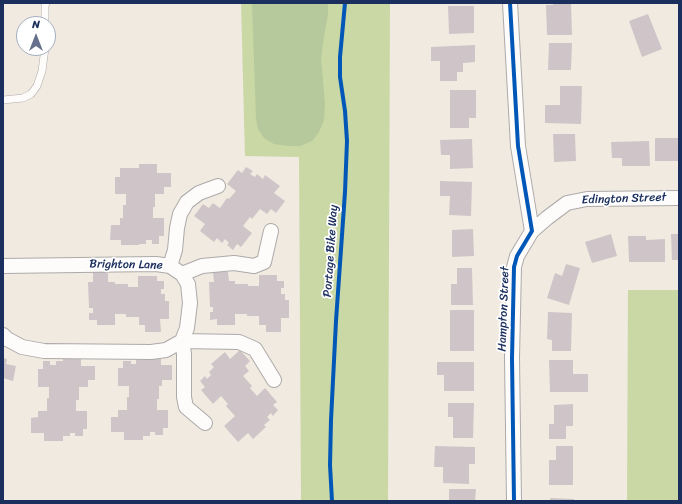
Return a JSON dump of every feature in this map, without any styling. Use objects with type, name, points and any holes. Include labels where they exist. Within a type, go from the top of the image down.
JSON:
[{"type":"street","points":[[510,3],[518,146],[532,231]]},
{"type":"street","points":[[205,422],[186,407],[184,397],[184,354],[182,342],[187,328],[190,303],[188,284],[176,270],[175,250],[180,214],[187,202],[199,193],[218,186]]},
{"type":"street","name":"Edington Street","points":[[532,231],[567,203],[587,199],[679,198]]},
{"type":"street","points":[[176,270],[234,263],[254,266],[264,262],[270,231]]},
{"type":"street","name":"Hampton Street","points":[[514,501],[512,358],[514,267],[516,256],[532,231]]},
{"type":"street","name":"Brighton Lane","points":[[3,266],[156,264],[176,270]]},
{"type":"street","points":[[3,335],[7,339],[22,347],[44,351],[151,352],[166,350],[182,342],[239,342],[255,349],[274,380]]},
{"type":"lane","points":[[45,16],[46,3]]},
{"type":"lane","points":[[3,100],[23,98],[31,94],[37,86],[42,71],[44,56]]},
{"type":"green space","points":[[241,3],[390,3],[388,501],[301,501],[299,157],[245,156]]},
{"type":"green space","points":[[252,3],[328,3],[328,14],[321,59],[325,104],[324,120],[319,132],[312,141],[300,146],[274,144],[264,138],[258,129],[256,118]]},
{"type":"green space","points":[[628,290],[679,290],[679,501],[627,501]]},
{"type":"building","points":[[553,3],[571,3],[572,35],[547,35],[546,5],[553,5]]},
{"type":"building","points":[[448,6],[474,6],[474,33],[449,34]]},
{"type":"building","points":[[648,14],[662,49],[642,57],[629,21]]},
{"type":"building","points":[[549,43],[572,43],[571,70],[548,70]]},
{"type":"building","points":[[475,45],[475,62],[463,63],[463,72],[457,72],[457,81],[440,81],[440,61],[431,61],[431,47]]},
{"type":"building","points":[[560,86],[582,86],[581,124],[545,123],[545,105],[560,105]]},
{"type":"building","points":[[450,90],[476,90],[476,118],[469,118],[469,128],[450,128]]},
{"type":"building","points":[[553,134],[575,134],[576,161],[554,162]]},
{"type":"building","points":[[655,138],[679,138],[679,161],[655,161]]},
{"type":"building","points":[[472,139],[473,168],[450,169],[450,155],[441,155],[440,140]]},
{"type":"building","points":[[649,141],[650,166],[622,166],[622,158],[612,158],[611,142]]},
{"type":"building","points":[[139,164],[157,164],[157,173],[171,173],[171,187],[164,187],[164,194],[155,194],[155,207],[153,207],[153,218],[164,218],[164,236],[159,236],[159,244],[152,244],[152,240],[146,240],[146,244],[121,245],[121,240],[110,240],[111,225],[120,225],[120,218],[123,218],[123,205],[126,205],[126,194],[115,194],[115,177],[120,177],[120,168],[139,168]]},
{"type":"building","points":[[246,167],[253,171],[250,174],[255,177],[257,174],[263,179],[265,175],[280,186],[274,193],[285,201],[276,213],[271,209],[267,214],[260,209],[252,219],[250,217],[243,226],[252,233],[241,247],[237,244],[233,250],[227,245],[229,243],[225,239],[222,243],[217,238],[214,242],[200,231],[205,224],[194,216],[203,204],[209,208],[213,203],[220,208],[227,198],[229,199],[236,191],[227,184],[238,170],[242,173]]},
{"type":"building","points":[[440,181],[472,182],[471,216],[449,215],[450,196],[440,196]]},
{"type":"building","points":[[473,229],[474,256],[452,257],[452,230]]},
{"type":"building","points":[[611,234],[617,256],[592,263],[585,242]]},
{"type":"building","points":[[671,234],[679,234],[679,260],[672,260]]},
{"type":"building","points":[[628,236],[646,236],[646,240],[665,239],[665,262],[629,262]]},
{"type":"building","points":[[566,264],[580,268],[569,305],[547,298],[555,273],[562,276]]},
{"type":"building","points":[[457,268],[472,268],[473,305],[451,305],[451,284],[457,284]]},
{"type":"building","points":[[93,272],[108,272],[108,282],[115,282],[115,284],[128,284],[128,287],[138,287],[138,276],[157,276],[157,281],[164,281],[164,289],[161,289],[161,294],[165,294],[165,301],[169,301],[169,319],[160,319],[161,332],[145,332],[145,325],[139,325],[139,317],[126,317],[126,314],[115,314],[115,325],[97,325],[97,320],[89,320],[89,313],[93,313],[93,308],[89,308],[88,282],[93,282]]},
{"type":"building","points":[[213,272],[228,272],[229,281],[235,281],[235,284],[248,284],[248,286],[259,286],[259,275],[277,275],[277,281],[284,281],[284,288],[281,288],[281,294],[285,294],[285,300],[289,300],[289,318],[281,318],[281,332],[266,332],[266,325],[259,325],[259,316],[235,314],[235,325],[217,325],[217,319],[210,320],[210,312],[213,312],[213,307],[210,307],[209,282],[214,282]]},
{"type":"building","points":[[450,310],[474,310],[474,351],[450,351]]},
{"type":"building","points":[[548,312],[572,313],[571,351],[552,351],[552,340],[547,339]]},
{"type":"building","points":[[240,350],[250,361],[245,366],[249,371],[243,376],[252,386],[250,388],[257,396],[265,388],[277,402],[273,405],[278,410],[273,416],[271,413],[267,417],[270,420],[264,425],[266,427],[253,439],[248,433],[238,442],[224,426],[235,416],[226,406],[228,404],[221,396],[213,404],[201,390],[205,387],[200,381],[205,376],[207,379],[211,375],[209,372],[214,367],[211,364],[225,352],[230,359]]},
{"type":"building","points":[[63,357],[81,357],[81,366],[95,366],[95,380],[88,380],[88,387],[79,387],[79,400],[76,400],[76,411],[87,411],[87,429],[83,429],[83,436],[75,436],[75,433],[70,433],[70,436],[63,436],[63,441],[44,441],[44,433],[31,433],[31,418],[38,417],[38,411],[47,411],[47,398],[49,398],[49,387],[38,387],[38,369],[43,369],[43,361],[50,361],[50,365],[56,365],[56,361],[63,361]]},
{"type":"building","points":[[3,358],[7,359],[6,364],[16,366],[13,381],[3,378]]},
{"type":"building","points":[[161,359],[161,365],[172,365],[172,380],[162,380],[162,386],[159,386],[159,399],[157,399],[157,410],[168,410],[168,428],[163,428],[163,435],[155,435],[155,432],[150,432],[150,436],[143,436],[143,440],[124,440],[124,432],[111,432],[111,417],[118,417],[118,410],[127,410],[127,397],[129,397],[129,386],[118,386],[118,368],[123,368],[123,361],[131,361],[131,364],[136,364],[136,360]]},
{"type":"building","points":[[549,360],[573,360],[573,374],[588,374],[588,392],[550,392]]},
{"type":"building","points":[[437,362],[474,362],[474,391],[444,391],[444,375],[437,375]]},
{"type":"building","points":[[448,403],[474,403],[473,438],[453,438],[453,417],[448,417]]},
{"type":"building","points":[[573,404],[573,426],[566,426],[566,439],[549,439],[549,424],[554,424],[554,405]]},
{"type":"building","points":[[435,446],[475,447],[475,464],[469,464],[469,484],[443,483],[443,467],[434,467]]},
{"type":"building","points":[[556,446],[573,446],[573,485],[549,485],[549,460],[556,460]]},
{"type":"building","points":[[449,489],[476,489],[475,501],[449,501]]},
{"type":"building","points":[[550,498],[574,499],[574,501],[550,501]]},
{"type":"cycle path","name":"Portage Bike Way","points":[[332,501],[330,465],[331,420],[347,141],[345,111],[340,77],[340,57],[345,3]]},
{"type":"cycle path","points":[[510,3],[518,146],[532,231],[517,256],[514,267],[512,358],[514,501]]}]
